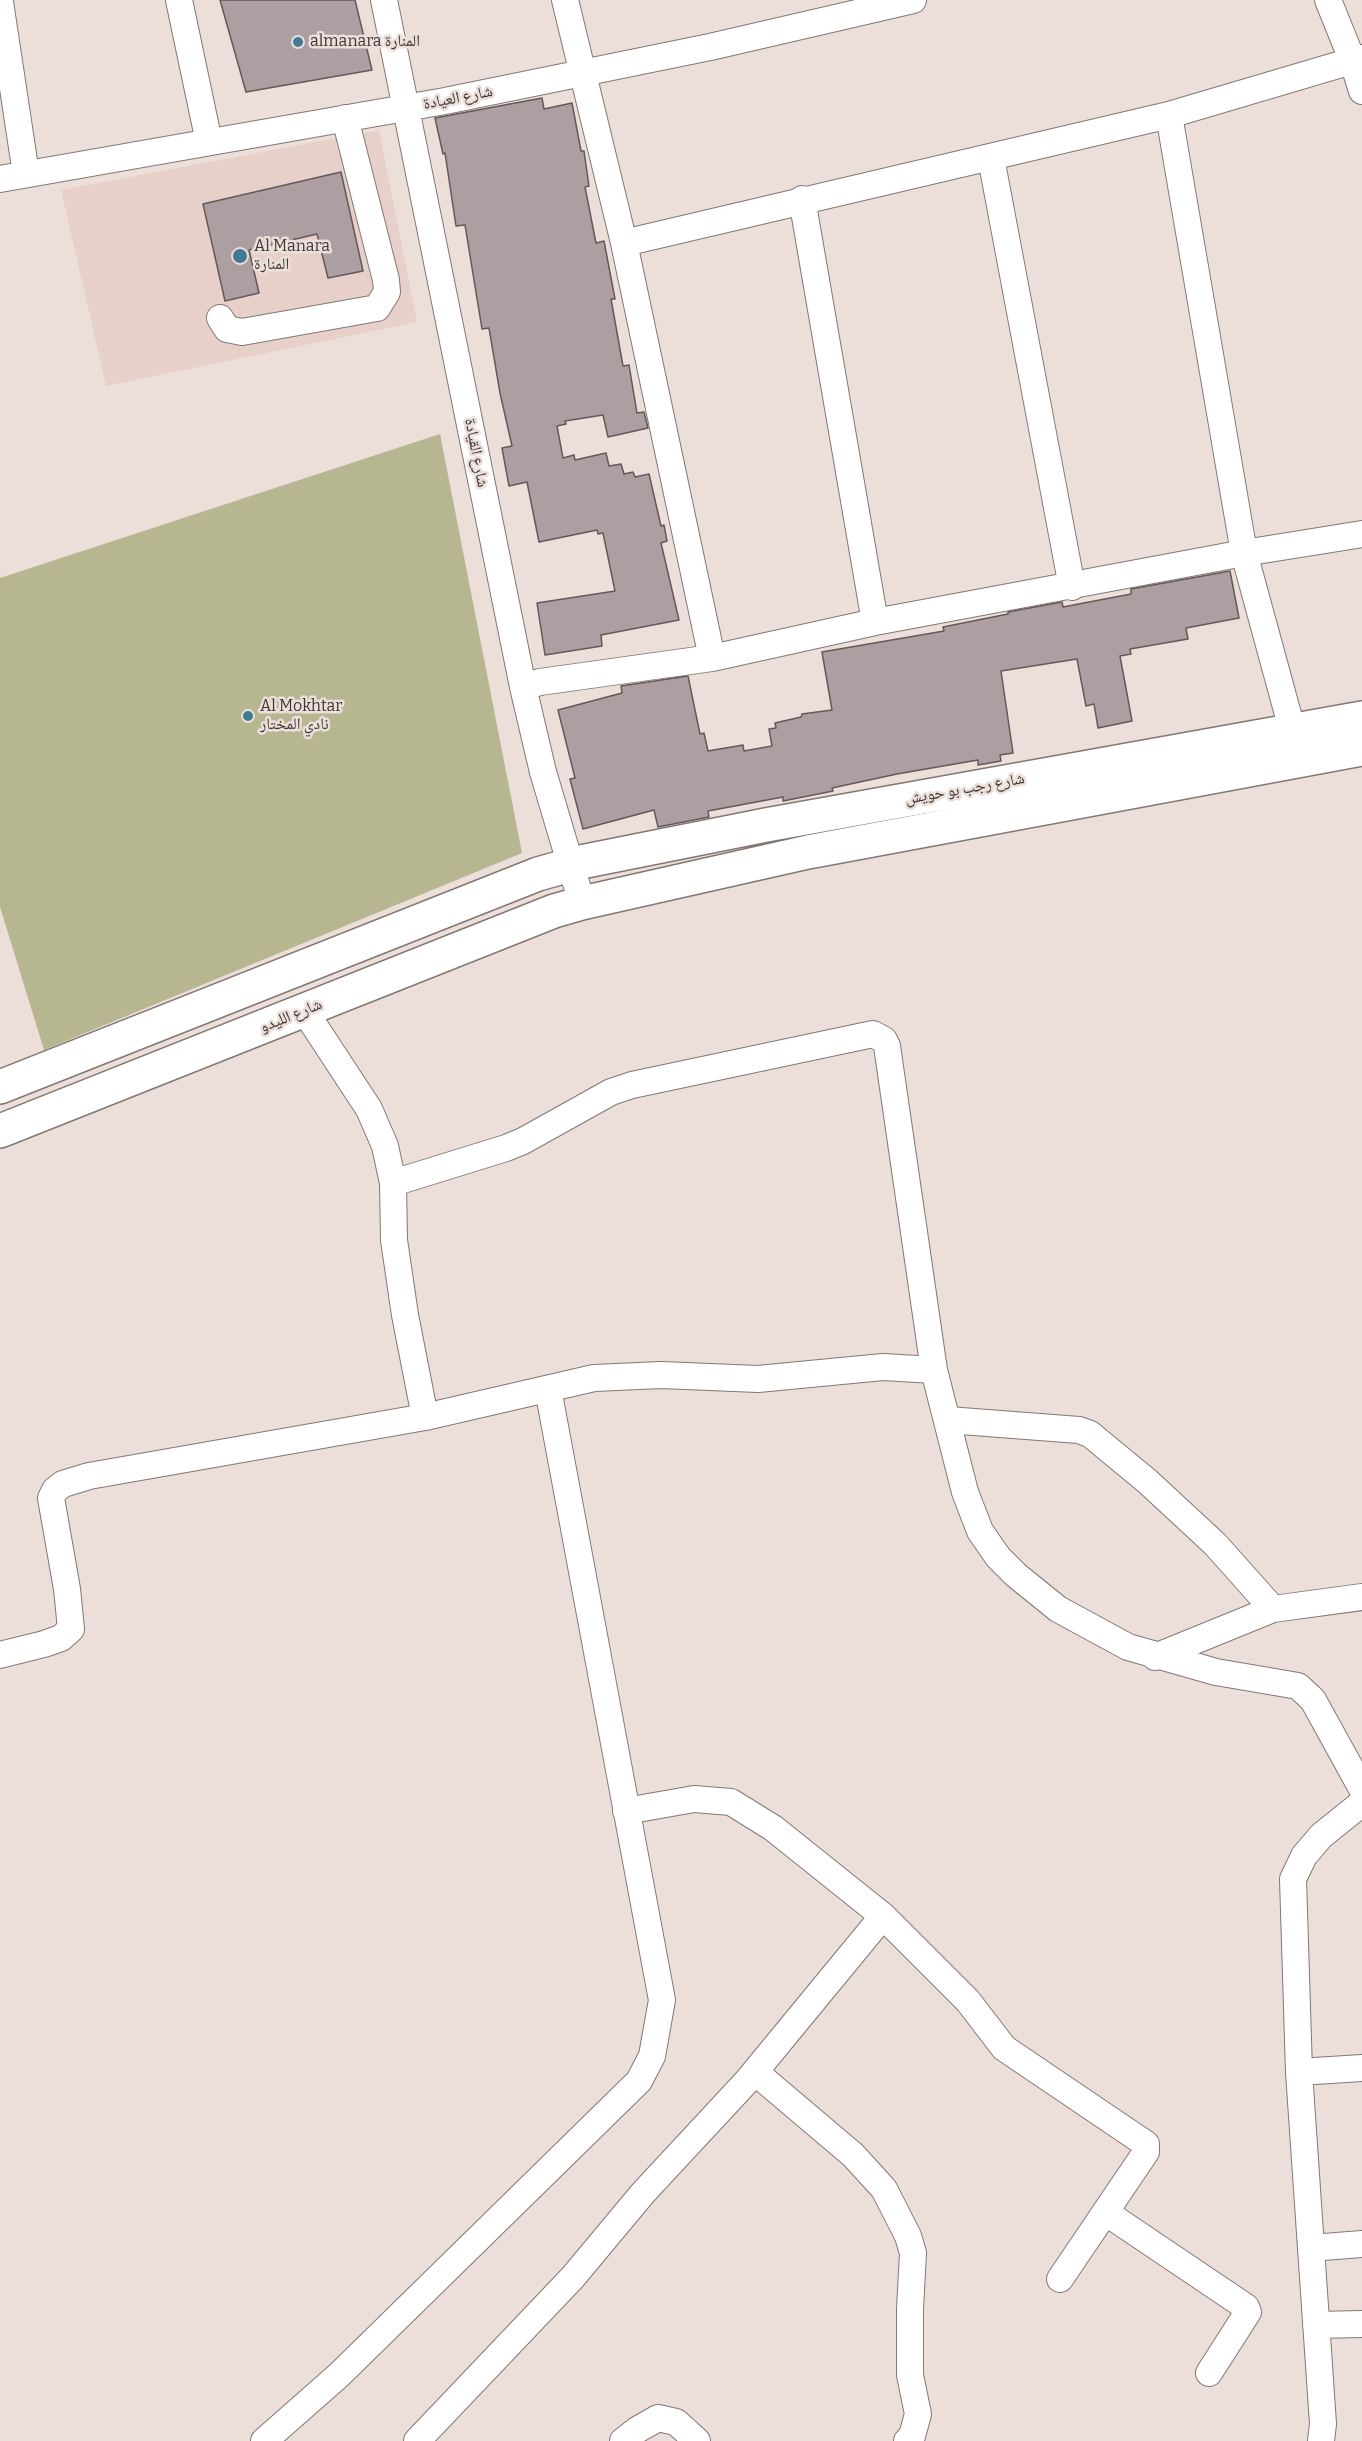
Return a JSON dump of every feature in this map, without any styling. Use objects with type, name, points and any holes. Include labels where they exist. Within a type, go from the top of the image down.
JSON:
[{"type":"main road","name":"شارع رجب بو حويش","points":[[570,866],[766,825],[1362,718]]},
{"type":"main road","name":"شارع رجب بو حويش","points":[[582,903],[808,852],[1362,749]]},
{"type":"main road","points":[[0,1087],[538,874],[570,866]]},
{"type":"main road","name":"شارع الليدو","points":[[0,1131],[543,916],[582,903]]},
{"type":"street","points":[[179,0],[209,142]]},
{"type":"street","name":"شارع القيادة","points":[[384,0],[523,687],[570,866],[582,903]]},
{"type":"street","points":[[565,0],[624,243],[712,658]]},
{"type":"street","name":"شارع العيادة","points":[[0,179],[456,99],[710,47],[914,0]]},
{"type":"street","points":[[1328,0],[1358,60],[1362,91]]},
{"type":"street","points":[[0,2],[4,45],[26,174]]},
{"type":"street","points":[[624,243],[1169,115],[1358,60]]},
{"type":"street","points":[[1169,115],[1244,553],[1293,729]]},
{"type":"street","points":[[220,318],[227,329],[242,332],[377,308],[387,292],[386,280],[345,118]]},
{"type":"street","points":[[991,158],[1072,587]]},
{"type":"street","points":[[802,200],[875,622]]},
{"type":"street","points":[[523,687],[540,682],[712,658],[875,622],[1072,587],[1244,553],[1362,534]]},
{"type":"street","points":[[304,1010],[369,1109],[385,1146],[393,1183],[394,1240],[405,1315],[425,1417]]},
{"type":"street","points":[[393,1183],[524,1141],[611,1092],[632,1085],[873,1034],[884,1040],[887,1046],[934,1370],[965,1492],[980,1531],[998,1557],[1016,1575],[1058,1609],[1128,1647],[1155,1657],[1216,1672],[1298,1686],[1313,1700],[1362,1790]]},
{"type":"street","points":[[0,1655],[61,1638],[71,1629],[67,1589],[51,1498],[55,1490],[63,1484],[78,1478],[425,1417],[594,1378],[661,1376],[758,1379],[882,1367],[934,1370]]},
{"type":"street","points":[[264,2441],[339,2375],[639,2081],[652,2056],[662,2000],[548,1389]]},
{"type":"street","points":[[948,1420],[1079,1430],[1090,1434],[1147,1481],[1215,1544],[1273,1609]]},
{"type":"street","points":[[1155,1657],[1273,1609],[1362,1597]]},
{"type":"street","points":[[626,1811],[694,1799],[731,1802],[773,1828],[883,1916],[968,2001],[1004,2048],[1146,2144],[1146,2152],[1060,2279]]},
{"type":"street","points":[[1321,2441],[1323,2424],[1299,2072],[1293,1879],[1304,1856],[1321,1836],[1362,1803]]},
{"type":"street","points":[[417,2441],[573,2277],[643,2193],[755,2072],[883,1916]]},
{"type":"street","points":[[1299,2072],[1362,2068]]},
{"type":"street","points":[[755,2072],[853,2155],[884,2189],[908,2236],[913,2253],[910,2375],[918,2414],[913,2439]]},
{"type":"street","points":[[1105,2212],[1246,2307],[1248,2312],[1209,2373]]},
{"type":"street","points":[[1311,2248],[1362,2244]]},
{"type":"street","points":[[1316,2325],[1362,2324]]},
{"type":"street","points":[[623,2441],[647,2422],[658,2418],[676,2422],[697,2441]]},
{"type":"shaded area","name":"Al Manara المنارة","points":[[379,130],[417,322],[106,386],[61,190]]},
{"type":"green space","name":"Al Mokhtar نادي المختار","points":[[440,434],[522,853],[44,1050],[0,907],[0,578]]},
{"type":"building","name":"almanara المنارة","points":[[220,0],[355,0],[372,70],[246,92]]},
{"type":"building","points":[[542,98],[544,109],[572,103],[581,151],[584,151],[589,186],[585,187],[596,243],[604,241],[615,299],[611,299],[623,366],[629,365],[637,413],[644,412],[648,428],[608,437],[603,415],[565,421],[566,424],[557,426],[563,458],[574,455],[575,460],[606,453],[609,466],[621,464],[624,474],[633,472],[635,477],[649,474],[661,526],[664,525],[667,541],[661,543],[679,620],[601,635],[602,646],[545,655],[537,603],[615,591],[603,533],[598,534],[597,530],[539,542],[527,482],[509,486],[502,448],[512,446],[489,328],[482,329],[465,225],[456,226],[445,153],[443,154],[435,118]]},
{"type":"building","points":[[341,172],[363,271],[328,278],[317,234],[249,250],[259,293],[225,301],[203,204]]},
{"type":"building","points":[[1230,571],[1239,618],[1186,628],[1188,639],[1130,649],[1131,654],[1120,656],[1132,721],[1098,728],[1094,704],[1086,706],[1077,659],[1001,671],[1013,753],[1000,755],[1001,761],[978,765],[978,760],[897,774],[783,801],[783,797],[708,811],[709,817],[658,827],[654,810],[583,829],[570,779],[575,778],[558,710],[622,693],[621,686],[688,676],[700,734],[704,733],[708,751],[743,745],[744,751],[772,746],[769,729],[776,728],[775,723],[801,717],[802,714],[832,710],[822,652],[944,631],[943,627],[1008,614],[1008,612],[1062,602],[1063,607],[1131,594],[1131,589]]},
{"type":"place","name":"almanara المنارة","points":[[298,42]]},
{"type":"place","name":"Al Manara المنارة","points":[[240,256]]},
{"type":"place","name":"Al Mokhtar نادي المختار","points":[[248,716]]}]
